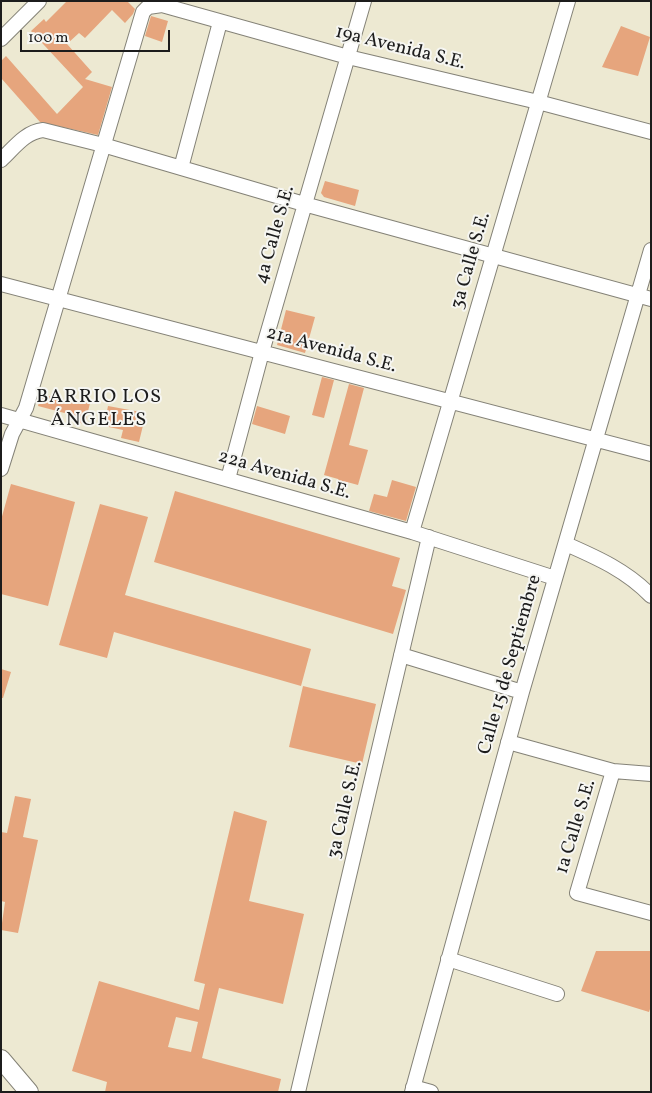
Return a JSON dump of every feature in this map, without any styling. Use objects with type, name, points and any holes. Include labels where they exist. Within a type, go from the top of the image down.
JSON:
[{"type":"main road","points":[[1,1059],[30,1092]]},
{"type":"street","points":[[1,39],[39,1]]},
{"type":"street","name":"4a Calle S.E.","points":[[228,479],[304,204],[364,1]]},
{"type":"street","name":"3a Calle S.E.","points":[[412,532],[452,402],[568,1]]},
{"type":"street","name":"19a Avenida S.E.","points":[[103,145],[143,12],[155,4],[348,57],[538,102],[651,132]]},
{"type":"street","points":[[180,168],[220,22]]},
{"type":"street","points":[[1,160],[33,132],[43,130],[103,145],[304,204],[644,298]]},
{"type":"street","points":[[1,469],[12,434],[26,408],[103,145]]},
{"type":"street","name":"Calle 15 de Septiembre","points":[[412,1089],[555,578],[596,439],[644,298],[651,250]]},
{"type":"street","name":"21a Avenida S.E.","points":[[1,284],[651,454]]},
{"type":"street","name":"22a Avenida S.E.","points":[[1,415],[429,537],[555,578]]},
{"type":"street","name":"3a Calle S.E.","points":[[298,1092],[429,537]]},
{"type":"street","points":[[566,544],[614,566],[638,583],[651,596]]},
{"type":"street","points":[[402,655],[522,692]]},
{"type":"street","points":[[508,742],[613,771],[651,774]]},
{"type":"street","name":"1a Calle S.E.","points":[[613,771],[577,893],[651,912]]},
{"type":"street","points":[[448,959],[558,994]]},
{"type":"street","points":[[412,1089],[431,1092]]},
{"type":"building","points":[[67,1],[127,1],[135,9],[125,23],[112,10],[85,38],[79,33],[67,44],[92,72],[85,79],[112,87],[98,135],[40,122],[1,78],[1,61],[6,56],[57,114],[83,87],[31,31],[44,19],[46,22]]},
{"type":"building","points":[[151,16],[168,21],[162,42],[145,36]]},
{"type":"building","points":[[621,26],[650,37],[638,76],[602,67]]},
{"type":"building","points":[[325,181],[359,190],[355,206],[324,197],[321,193]]},
{"type":"building","points":[[286,310],[315,317],[305,353],[277,345]]},
{"type":"building","points":[[322,377],[334,380],[324,418],[312,415]]},
{"type":"building","points":[[349,384],[364,388],[349,445],[368,450],[358,485],[347,482],[345,491],[336,489],[338,479],[324,475]]},
{"type":"building","points":[[41,394],[79,404],[80,401],[90,403],[85,424],[75,422],[76,416],[38,406]]},
{"type":"building","points":[[108,406],[146,413],[139,442],[121,438],[123,430],[104,426]]},
{"type":"building","points":[[257,406],[290,416],[285,434],[252,424]]},
{"type":"building","points":[[392,480],[416,487],[406,521],[369,511],[374,494],[387,497]]},
{"type":"building","points":[[11,484],[75,502],[48,606],[1,594],[1,520]]},
{"type":"building","points":[[175,491],[400,558],[392,586],[406,590],[393,634],[154,562]]},
{"type":"building","points":[[100,504],[148,517],[125,595],[311,649],[301,686],[114,632],[107,658],[59,645]]},
{"type":"building","points":[[1,669],[11,672],[3,698],[1,698]]},
{"type":"building","points":[[303,686],[376,704],[362,764],[289,747]]},
{"type":"building","points":[[15,796],[31,799],[23,837],[38,840],[18,933],[1,930],[5,902],[1,901],[1,832],[7,833]]},
{"type":"building","points":[[234,811],[267,821],[249,901],[304,914],[283,1004],[219,988],[202,1058],[281,1079],[278,1092],[105,1092],[107,1082],[72,1071],[99,981],[199,1010],[205,984],[194,981]],"holes":[[[176,1017],[198,1022],[191,1052],[168,1047]]]},
{"type":"building","points":[[596,951],[651,951],[651,1006],[649,1012],[581,991]]},
{"type":"district","name":"BARRIO LOS ÁNGELES","points":[[99,410]]}]
